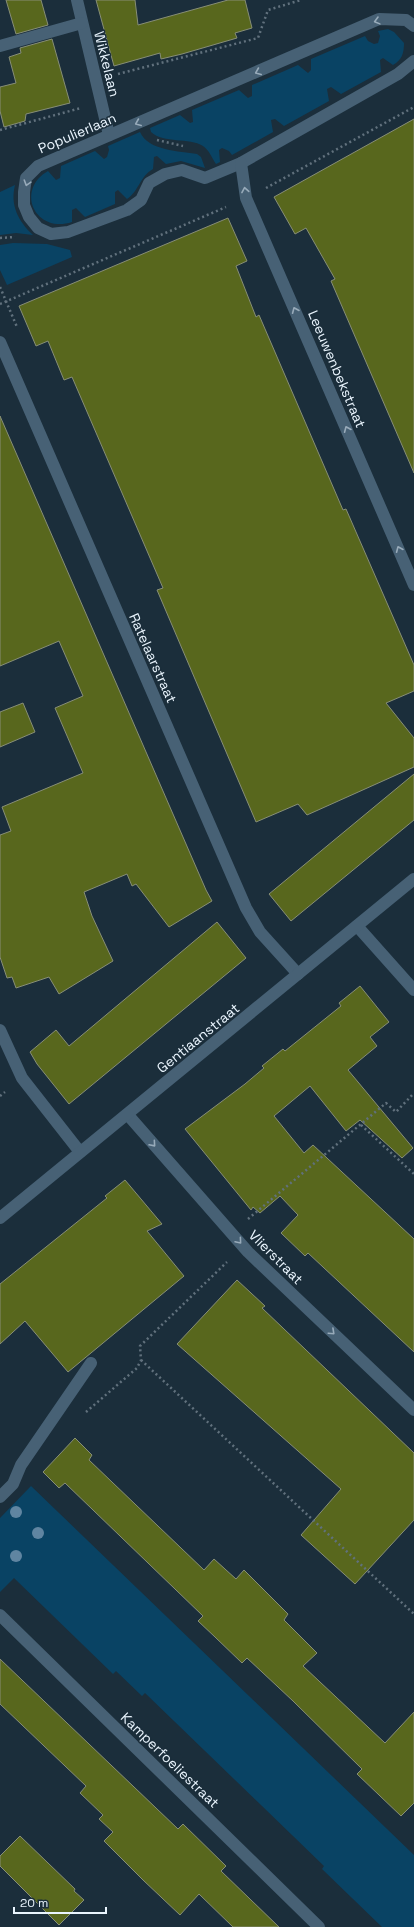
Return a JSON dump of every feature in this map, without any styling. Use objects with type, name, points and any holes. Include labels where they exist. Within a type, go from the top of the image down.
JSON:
[{"type":"street","name":"Wikkelaan","points":[[77,0],[110,135]]},
{"type":"street","name":"Populierlaan","points":[[414,26],[406,20],[379,19],[38,166],[26,178],[24,205],[29,217],[38,228],[51,234],[68,232],[128,210],[141,200],[149,183],[165,174],[182,170],[205,178],[240,163],[398,74],[414,61]]},
{"type":"street","points":[[0,46],[82,23]]},
{"type":"street","name":"Leeuwenbekstraat","points":[[240,163],[246,198],[414,585]]},
{"type":"street","name":"Ratelaarstraat","points":[[0,342],[246,908],[260,932],[298,974]]},
{"type":"street","name":"Gentiaanstraat","points":[[0,1218],[414,879]]},
{"type":"street","points":[[357,926],[414,990]]},
{"type":"street","points":[[0,1030],[22,1078],[80,1152]]},
{"type":"street","name":"Vlierstraat","points":[[128,1114],[248,1252],[414,1410]]},
{"type":"street","points":[[0,1498],[13,1484],[22,1465],[91,1363]]},
{"type":"street","name":"Kamperfoeliestraat","points":[[0,1615],[319,1927]]},
{"type":"path","points":[[96,79],[258,38],[268,10],[301,0]]},
{"type":"path","name":"Populierlaan","points":[[0,130],[101,102]]},
{"type":"path","points":[[0,304],[246,198],[414,107]]},
{"type":"path","points":[[0,287],[6,301]]},
{"type":"path","points":[[232,1233],[386,1103],[396,1112],[414,1093]]},
{"type":"path","points":[[361,1125],[414,1174]]},
{"type":"path","points":[[83,1414],[137,1368],[141,1360],[140,1346],[243,1246]]},
{"type":"path","points":[[141,1360],[414,1614]]},
{"type":"shaded area","points":[[388,29],[394,32],[404,43],[404,50],[399,61],[393,65],[383,58],[380,60],[381,72],[341,94],[331,87],[327,89],[329,101],[284,126],[275,119],[271,120],[273,132],[232,155],[229,151],[222,148],[219,150],[220,162],[216,164],[209,152],[197,143],[163,138],[156,136],[151,132],[150,128],[180,115],[190,123],[193,122],[192,110],[239,90],[248,98],[252,96],[252,85],[298,65],[308,73],[311,70],[311,59],[365,36],[368,41],[374,44],[378,43],[380,36],[378,31]]},
{"type":"shaded area","points":[[140,132],[144,138],[157,147],[197,154],[201,157],[205,168],[181,161],[166,164],[157,156],[154,157],[153,169],[145,176],[131,196],[127,199],[118,190],[115,192],[115,204],[85,217],[76,208],[72,210],[72,222],[59,224],[48,222],[39,216],[31,199],[33,189],[38,179],[48,171],[56,180],[60,178],[61,166],[95,151],[104,159],[107,157],[109,150],[108,146]]},
{"type":"shaded area","points":[[15,185],[14,199],[16,212],[23,224],[33,235],[16,233],[0,235],[0,192]]},
{"type":"shaded area","points":[[13,243],[47,244],[70,250],[72,257],[7,285],[0,270],[0,245]]},
{"type":"shaded area","points":[[31,1486],[414,1855],[414,1927],[382,1927],[322,1869],[324,1866],[145,1693],[142,1696],[116,1671],[113,1674],[14,1578],[0,1592],[0,1518]]},
{"type":"building","points":[[6,0],[41,0],[48,25],[16,34]]},
{"type":"building","points":[[96,0],[135,0],[138,25],[228,0],[245,0],[252,28],[235,33],[237,38],[182,54],[161,59],[160,53],[114,66]]},
{"type":"building","points":[[52,39],[70,103],[26,114],[25,121],[4,127],[0,111],[0,87],[16,83],[9,57],[21,53],[20,48]]},
{"type":"building","points":[[414,119],[414,473],[331,281],[335,279],[306,228],[295,234],[274,197]]},
{"type":"building","points":[[228,218],[247,261],[236,266],[256,317],[259,315],[343,510],[346,509],[414,665],[414,691],[386,703],[414,738],[414,767],[307,815],[298,804],[256,822],[157,590],[163,588],[72,377],[64,380],[48,341],[36,346],[19,306]]},
{"type":"building","points":[[0,416],[212,901],[169,927],[136,884],[132,886],[127,874],[84,892],[92,916],[113,961],[59,994],[49,977],[16,988],[12,977],[7,978],[0,957],[0,835],[11,831],[2,807],[83,773],[55,708],[83,696],[59,641],[0,666]]},
{"type":"building","points":[[23,703],[35,732],[0,747],[0,712]]},
{"type":"building","points":[[414,774],[414,820],[291,921],[269,894]]},
{"type":"building","points":[[217,922],[246,958],[69,1104],[37,1064],[30,1052],[56,1030],[69,1046]]},
{"type":"building","points":[[360,986],[389,1022],[370,1037],[377,1046],[348,1070],[413,1148],[402,1158],[360,1120],[346,1131],[310,1086],[274,1116],[304,1153],[313,1145],[414,1239],[414,1352],[308,1253],[305,1256],[281,1233],[298,1215],[280,1196],[260,1213],[253,1207],[251,1210],[185,1129],[245,1084],[264,1068],[262,1066],[283,1049],[285,1051],[341,1006],[339,1003]]},
{"type":"building","points":[[125,1180],[162,1224],[147,1231],[184,1276],[68,1372],[25,1321],[0,1344],[0,1284],[107,1198],[105,1196]]},
{"type":"building","points":[[237,1280],[265,1306],[262,1308],[414,1453],[414,1520],[355,1584],[301,1535],[341,1489],[177,1344]]},
{"type":"building","points":[[75,1438],[92,1455],[89,1460],[204,1570],[214,1559],[236,1579],[244,1570],[288,1614],[284,1620],[317,1653],[303,1666],[385,1743],[414,1712],[414,1803],[401,1816],[357,1774],[362,1769],[293,1701],[247,1658],[242,1663],[198,1621],[203,1616],[65,1483],[59,1488],[43,1472]]},
{"type":"building","points":[[0,1659],[178,1829],[183,1824],[226,1866],[221,1871],[279,1927],[233,1927],[199,1894],[180,1915],[143,1880],[104,1841],[113,1832],[99,1819],[103,1815],[80,1793],[86,1786],[0,1704]]},
{"type":"building","points":[[20,1836],[75,1889],[74,1891],[84,1900],[59,1925],[0,1866],[0,1856]]}]
